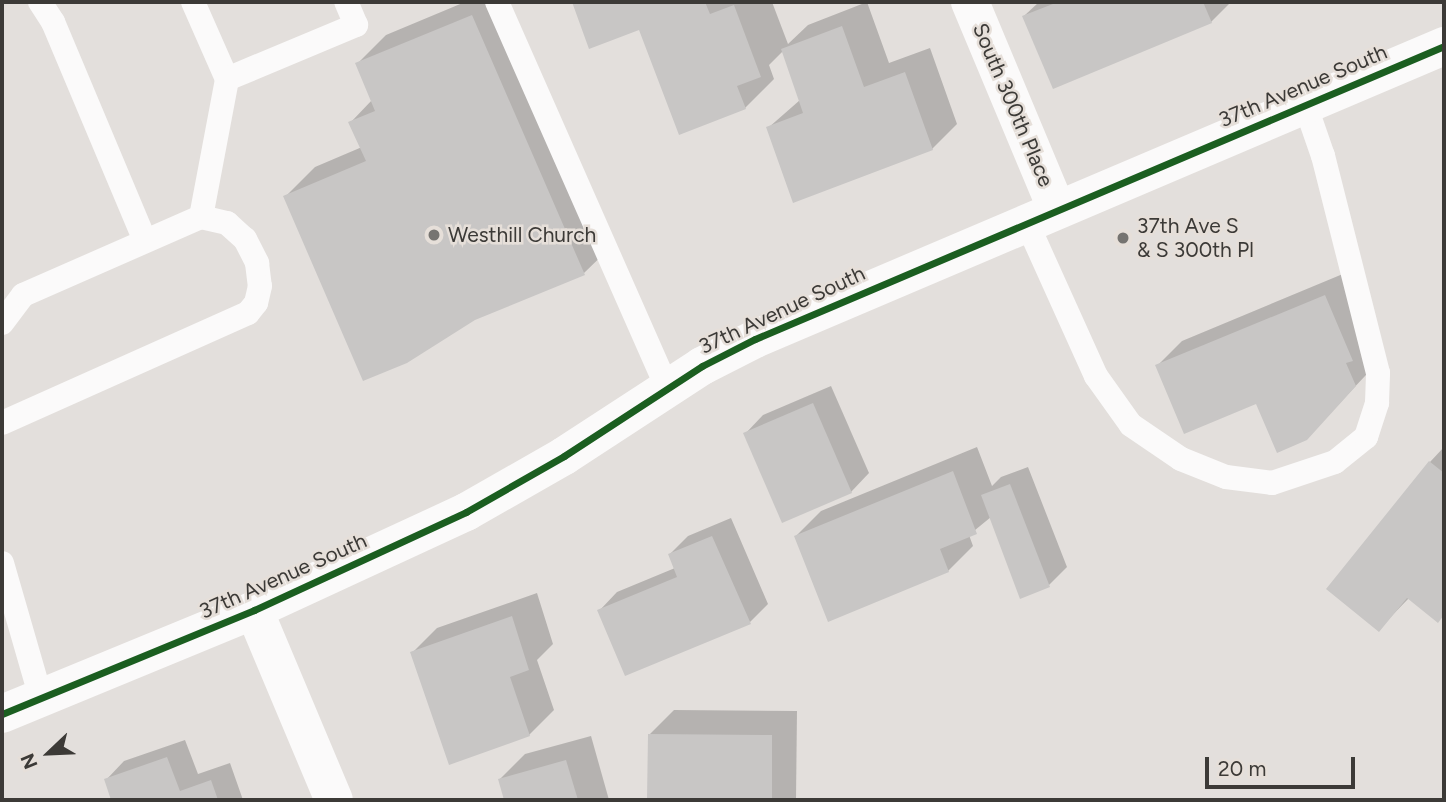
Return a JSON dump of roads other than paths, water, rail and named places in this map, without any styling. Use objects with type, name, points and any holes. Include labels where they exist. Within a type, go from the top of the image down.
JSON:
[{"type":"street","name":"South 300th Place","points":[[970,2],[1041,214]]},
{"type":"street","name":"37th Avenue South","points":[[2,714],[254,610],[516,486],[667,388],[755,339],[1041,214],[1444,46]]},
{"type":"street","points":[[254,610],[334,800]]},
{"type":"lane","points":[[40,2],[53,22],[144,239]]},
{"type":"lane","points":[[193,2],[227,79],[201,217]]},
{"type":"lane","points":[[227,79],[355,25],[346,2]]},
{"type":"lane","points":[[498,2],[667,388]]},
{"type":"lane","points":[[1041,214],[1096,376],[1131,425],[1181,459],[1226,477],[1272,483],[1335,462],[1366,437],[1377,403],[1378,373],[1323,156],[1305,104]]},
{"type":"lane","points":[[2,321],[23,295],[144,239],[201,217],[227,223],[245,239],[257,262],[260,286],[256,303],[248,313],[2,423]]},
{"type":"lane","points":[[2,563],[41,698]]},
{"type":"place","name":"Westhill Church","points":[[434,235]]},
{"type":"place","name":"37th Ave S & S 300th Pl","points":[[1123,238]]}]
